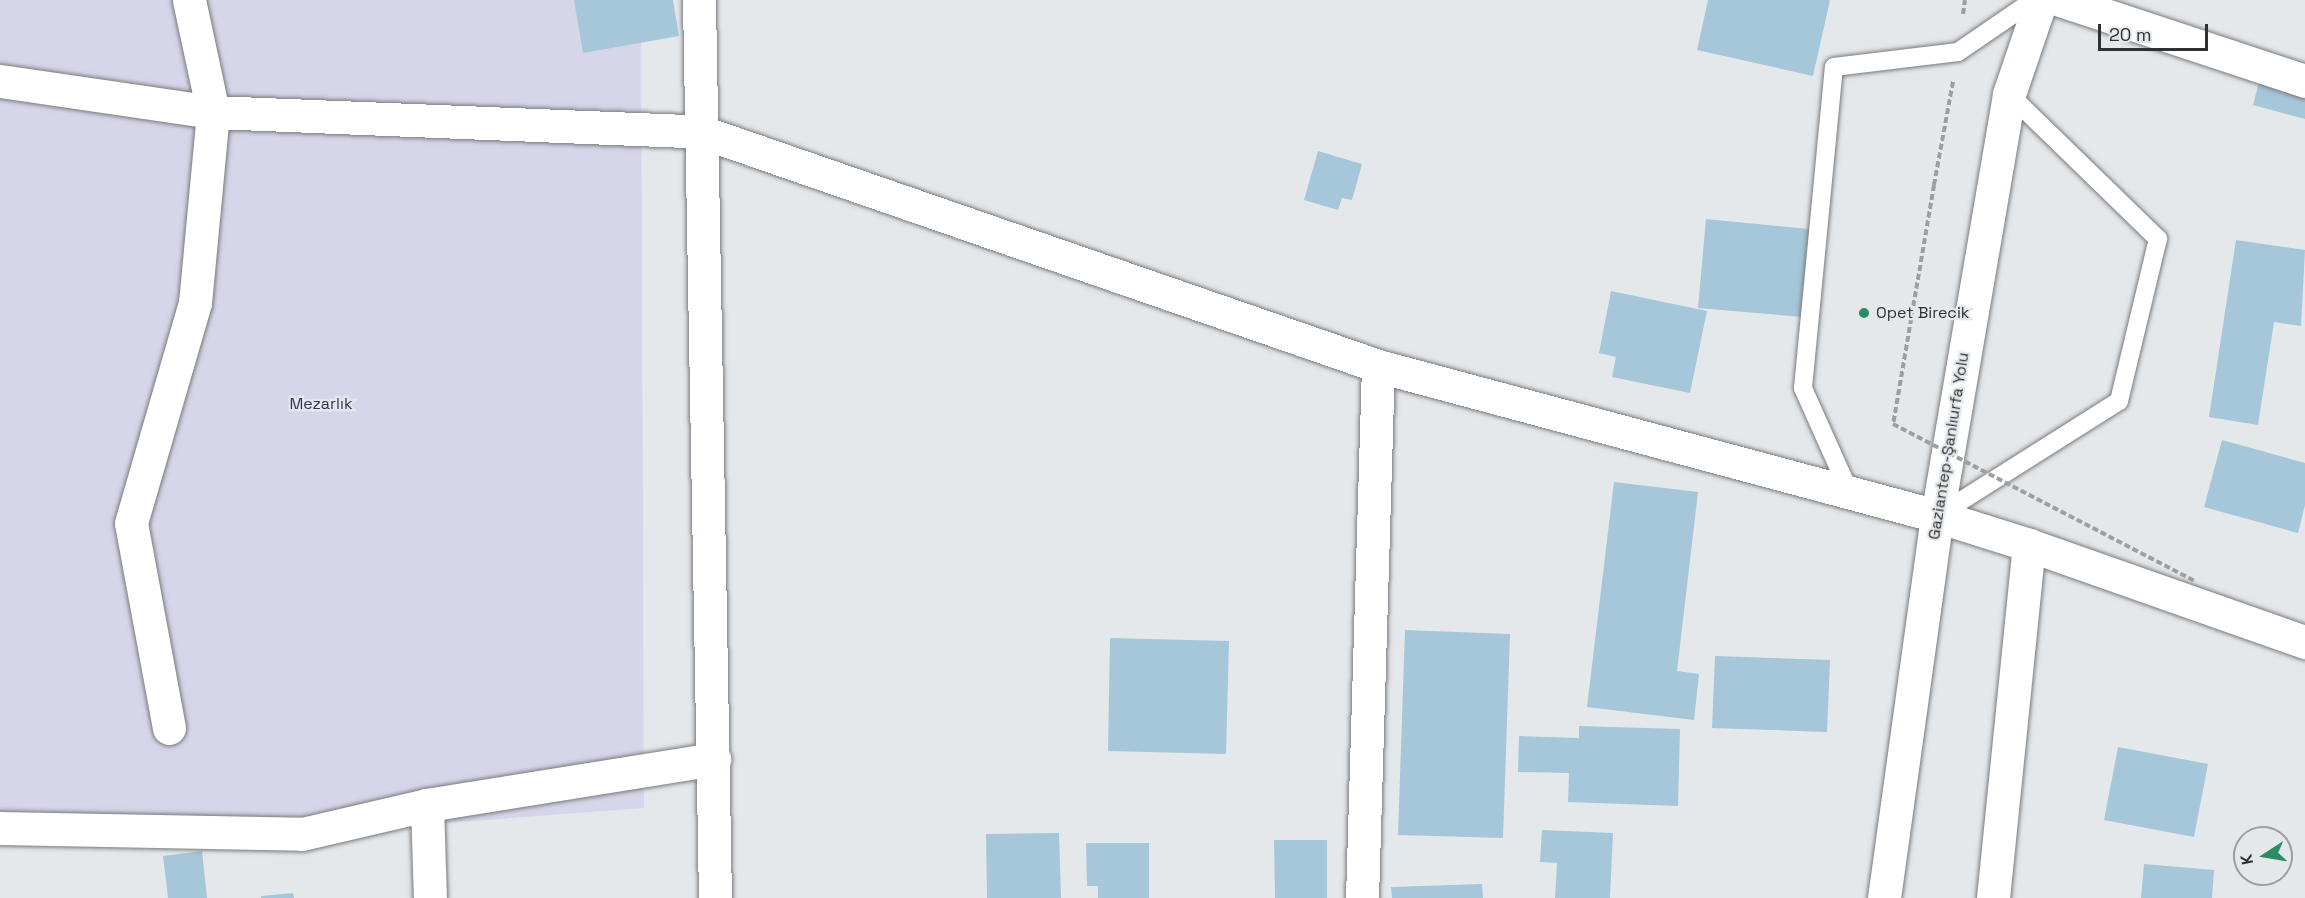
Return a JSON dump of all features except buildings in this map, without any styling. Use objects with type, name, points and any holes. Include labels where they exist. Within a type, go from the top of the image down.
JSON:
[{"type":"street","points":[[169,728],[131,524],[195,303],[213,112],[189,0]]},
{"type":"street","points":[[699,0],[715,898]]},
{"type":"street","name":"Gaziantep-Şanlıurfa Yolu","points":[[1884,898],[1937,516],[2009,94],[2041,0]]},
{"type":"street","points":[[2060,0],[2305,81]]},
{"type":"street","points":[[0,81],[213,112],[702,132],[1378,366],[1937,516],[2029,545],[2305,642]]},
{"type":"street","points":[[1362,898],[1378,366]]},
{"type":"street","points":[[1993,898],[2029,545]]},
{"type":"street","points":[[0,828],[302,834],[427,805],[714,759]]},
{"type":"street","points":[[427,805],[430,898]]},
{"type":"lane","points":[[1848,491],[1803,388],[1834,67],[1958,52],[2034,0]]},
{"type":"lane","points":[[1937,516],[2119,401],[2158,239],[2009,94]]},
{"type":"path","points":[[1965,0],[1958,52],[1893,424],[2194,580]]},
{"type":"green space","name":"Mezarlık","points":[[0,0],[641,0],[644,808],[302,834],[0,828]]},
{"type":"place","name":"Opet Birecik","points":[[1864,313]]}]
